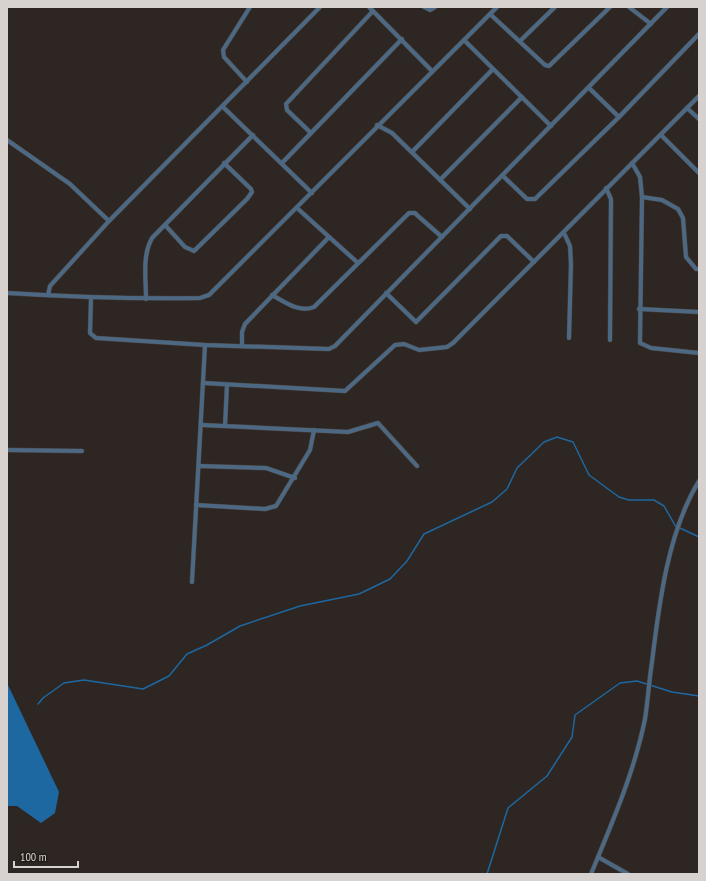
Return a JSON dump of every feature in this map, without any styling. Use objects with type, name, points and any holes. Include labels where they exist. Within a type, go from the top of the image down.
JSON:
[{"type":"street","points":[[247,82],[224,58],[223,50],[250,7]]},
{"type":"street","points":[[369,7],[432,71]]},
{"type":"street","points":[[424,7],[430,10],[435,7]]},
{"type":"street","points":[[7,293],[91,298],[146,299],[200,298],[208,295],[312,193],[432,71],[465,41],[497,7]]},
{"type":"street","points":[[520,41],[554,7]]},
{"type":"street","points":[[490,14],[545,65],[549,66],[610,7]]},
{"type":"street","points":[[629,7],[651,24]]},
{"type":"street","points":[[91,298],[90,333],[94,338],[205,345],[329,349],[336,346],[386,293],[667,7]]},
{"type":"street","points":[[48,295],[50,286],[109,221],[223,107],[318,8]]},
{"type":"street","points":[[311,133],[287,110],[286,104],[373,11]]},
{"type":"street","points":[[502,176],[527,199],[535,199],[619,117],[699,34]]},
{"type":"street","points":[[282,163],[402,39]]},
{"type":"street","points":[[465,41],[551,126]]},
{"type":"street","points":[[412,152],[493,69]]},
{"type":"street","points":[[589,88],[619,117]]},
{"type":"street","points":[[204,383],[344,391],[395,345],[404,344],[419,350],[447,347],[564,233],[606,188],[699,96]]},
{"type":"street","points":[[440,180],[522,97]]},
{"type":"street","points":[[223,107],[312,193]]},
{"type":"street","points":[[687,108],[699,120]]},
{"type":"street","points":[[377,126],[392,133],[470,209]]},
{"type":"street","points":[[146,299],[145,261],[147,249],[152,238],[253,135]]},
{"type":"street","points":[[661,135],[699,173]]},
{"type":"street","points":[[7,140],[70,184],[109,221]]},
{"type":"street","points":[[165,225],[185,247],[194,251],[248,199],[252,192],[251,189],[224,163]]},
{"type":"street","points":[[632,163],[640,177],[642,197],[639,310],[640,344],[651,348],[699,353]]},
{"type":"street","points":[[606,188],[611,199],[610,340]]},
{"type":"street","points":[[642,197],[662,200],[678,209],[683,218],[686,257],[696,269],[699,269]]},
{"type":"street","points":[[297,208],[358,263]]},
{"type":"street","points":[[272,295],[293,307],[309,309],[318,303],[409,213],[415,213],[442,237]]},
{"type":"street","points":[[564,233],[570,246],[572,264],[569,338]]},
{"type":"street","points":[[386,293],[416,322],[501,236],[507,236],[534,262]]},
{"type":"street","points":[[242,345],[244,326],[329,237]]},
{"type":"street","points":[[639,310],[699,312]]},
{"type":"street","points":[[192,582],[202,425],[205,345]]},
{"type":"street","points":[[225,426],[227,385]]},
{"type":"street","points":[[202,425],[348,432],[378,423],[417,466]]},
{"type":"street","points":[[196,505],[271,508],[280,502],[295,478],[310,450],[314,430]]},
{"type":"street","points":[[7,450],[82,451]]},
{"type":"street","points":[[199,466],[269,468],[295,478]]},
{"type":"street","points":[[591,874],[634,765],[650,690],[657,619],[674,544],[684,510],[699,481]]},
{"type":"street","points":[[598,857],[628,874]]},
{"type":"water","points":[[7,683],[59,792],[55,813],[41,823],[17,806],[7,806]]},
{"type":"waterway","points":[[38,704],[43,698],[64,683],[84,680],[143,689],[169,676],[187,654],[207,645],[240,626],[300,606],[359,594],[390,579],[407,561],[424,534],[492,502],[507,489],[517,468],[544,442],[557,437],[573,442],[589,475],[619,497],[629,500],[654,500],[664,506],[676,527]]},
{"type":"waterway","points":[[680,528],[699,537]]},
{"type":"waterway","points":[[487,874],[508,808],[547,776],[572,737],[575,715],[620,683],[637,681],[672,692],[699,696]]}]
